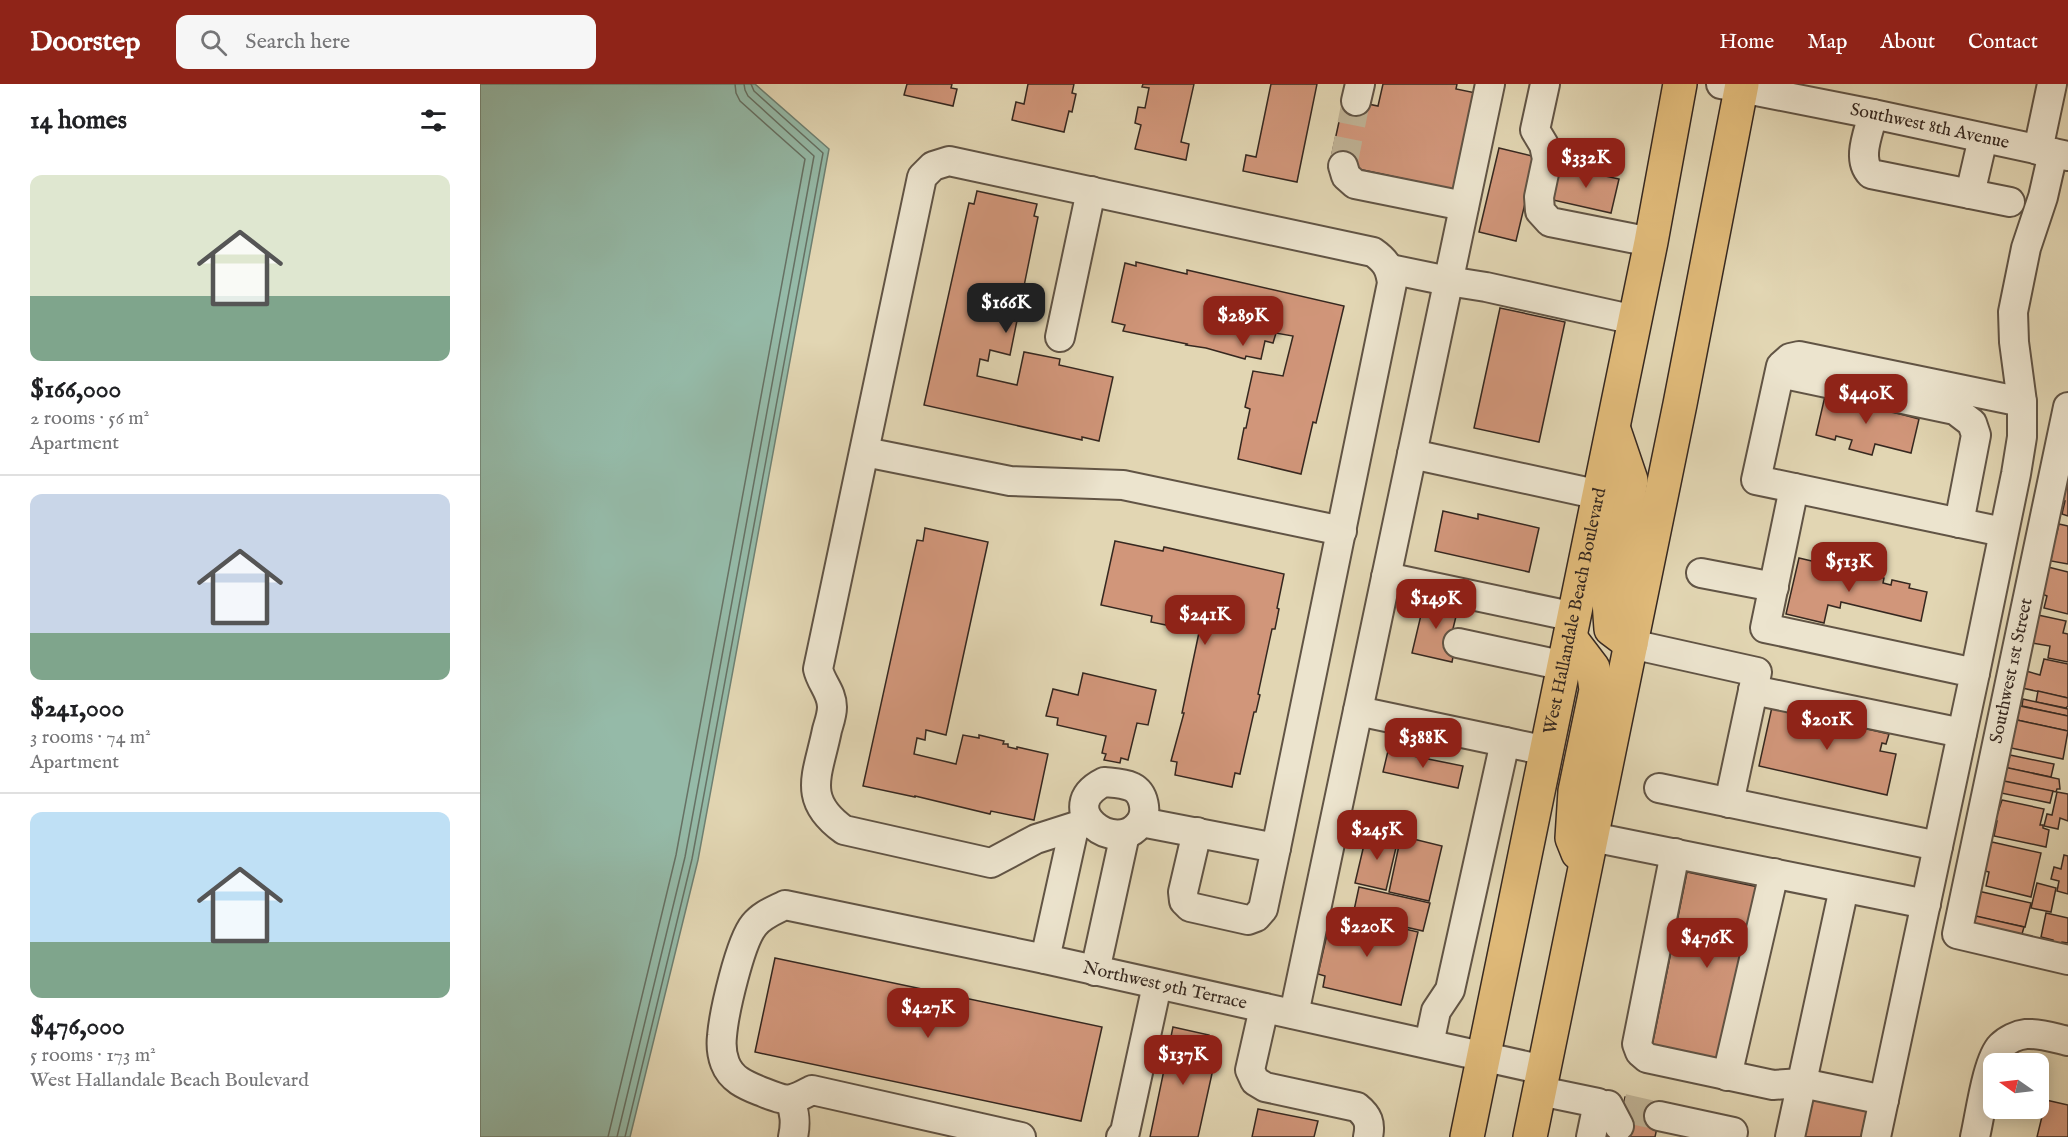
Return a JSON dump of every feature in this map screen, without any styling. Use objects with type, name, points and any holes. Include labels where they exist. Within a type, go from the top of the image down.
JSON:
[{"type":"main road","name":"West Hallandale Beach Boulevard","points":[[1467,1137],[1600,495],[1680,84]]},
{"type":"main road","points":[[1530,1137],[1631,644],[1735,85]]},
{"type":"main road","points":[[1613,426],[1631,480],[1609,601],[1611,629],[1631,644]]},
{"type":"main road","points":[[1570,641],[1593,668],[1596,690],[1575,791],[1572,838],[1585,871]]},
{"type":"street","points":[[1294,1014],[1490,84]]},
{"type":"street","points":[[1545,84],[1535,130],[1544,145],[1547,159],[1539,197],[1540,211],[1550,222],[1651,242]]},
{"type":"street","points":[[1876,1137],[2016,474],[2022,437],[2022,402],[2014,342],[2013,312],[2026,248],[2043,197],[2053,153],[2052,84]]},
{"type":"street","name":"Southwest 8th Avenue","points":[[1735,85],[2053,153]]},
{"type":"street","points":[[1873,114],[1863,159],[1865,168],[1871,174],[2010,202]]},
{"type":"street","points":[[1970,194],[1983,138]]},
{"type":"street","points":[[1197,832],[1183,892],[1184,901],[1191,907],[1248,920],[1256,917],[1263,909],[1276,848],[1342,531],[1392,283],[1390,269],[1382,258],[1372,252],[949,161],[933,166],[922,177],[818,669],[820,680],[830,694],[832,708],[815,790],[820,806],[831,820],[844,830],[991,863],[1036,839],[1082,825],[1110,833],[1133,828],[1197,832],[1276,848]]},
{"type":"street","points":[[1343,166],[1346,176],[1355,184],[1464,206]]},
{"type":"street","points":[[1060,337],[1091,191]]},
{"type":"street","points":[[1390,269],[1486,287],[1635,320]]},
{"type":"street","points":[[2003,532],[1756,480],[1780,369],[1790,358],[1799,356],[2022,402]]},
{"type":"street","points":[[1780,369],[1955,410],[1972,423],[1976,435],[1959,523]]},
{"type":"street","name":"Southwest 1st Street","points":[[2068,407],[1957,934],[2068,960]]},
{"type":"street","points":[[865,452],[1010,481],[1124,485],[1342,531]]},
{"type":"street","points":[[1412,454],[1600,495]]},
{"type":"street","points":[[1729,803],[1794,488]]},
{"type":"street","points":[[1701,573],[1774,587]]},
{"type":"street","points":[[1386,577],[1570,641]]},
{"type":"street","points":[[1766,628],[1975,673]]},
{"type":"street","points":[[1458,643],[1570,641]]},
{"type":"street","points":[[1631,644],[1755,681],[1962,733]]},
{"type":"street","points":[[1358,711],[1547,751]]},
{"type":"street","points":[[1429,1044],[1436,1011],[1450,990],[1505,742]]},
{"type":"street","points":[[1045,959],[1082,825],[1085,813],[1084,803],[1088,794],[1095,787],[1104,782],[1118,783],[1132,787],[1140,794],[1144,803],[1144,813],[1133,828],[1095,971]]},
{"type":"street","points":[[1659,788],[1938,846]]},
{"type":"street","points":[[1592,837],[1926,904]]},
{"type":"street","points":[[1675,854],[1637,1044],[1640,1052],[1647,1058],[1773,1085],[1802,1083],[1884,1100]]},
{"type":"street","points":[[1728,1076],[1773,873]]},
{"type":"street","points":[[1790,1137],[1844,888]]},
{"type":"street","name":"Northwest 9th Terrace","points":[[790,1100],[741,1083],[732,1075],[726,1065],[722,1037],[746,938],[753,926],[767,914],[785,905],[1045,959],[1484,1056],[1612,1111],[1591,1137]]},
{"type":"street","points":[[1121,1137],[1125,1132],[1157,985]]},
{"type":"street","points":[[1264,1008],[1250,1070],[1256,1081],[1264,1087],[1357,1107],[1367,1115],[1371,1126],[1368,1137]]},
{"type":"street","points":[[1975,1137],[1992,1061],[2000,1047],[2024,1034],[2068,1041]]},
{"type":"street","points":[[793,1137],[795,1124],[790,1100],[812,1090],[953,1130],[1021,1137]]},
{"type":"street","points":[[1667,1123],[1733,1132],[1732,1137]]},
{"type":"water","points":[[480,84],[755,84],[829,149],[698,860],[630,1137],[480,1137]]},
{"type":"building","points":[[907,84],[952,84],[951,88],[957,89],[953,106],[904,95]]},
{"type":"building","points":[[1028,84],[1074,84],[1072,93],[1076,94],[1064,132],[1012,120],[1016,102],[1024,104]]},
{"type":"building","points":[[1143,84],[1194,84],[1181,142],[1189,144],[1186,160],[1135,149],[1141,125],[1135,123],[1138,107],[1145,108],[1149,88],[1142,87]]},
{"type":"building","points":[[1271,84],[1317,84],[1297,182],[1243,171],[1246,155],[1256,157]]},
{"type":"building","points":[[1383,84],[1457,84],[1456,89],[1476,93],[1456,190],[1330,163],[1344,99],[1378,106]]},
{"type":"building","points":[[1499,148],[1536,157],[1516,241],[1479,232]]},
{"type":"building","points":[[1560,166],[1619,179],[1611,213],[1553,200]]},
{"type":"building","points":[[977,191],[1037,204],[1034,216],[1038,217],[1010,355],[990,350],[988,361],[980,359],[977,376],[1017,385],[1024,352],[1060,359],[1059,365],[1113,377],[1099,441],[1082,437],[1082,440],[924,405],[969,203],[974,204]]},
{"type":"building","points":[[1136,262],[1187,274],[1187,270],[1344,306],[1316,423],[1313,422],[1301,474],[1238,459],[1250,409],[1245,407],[1253,371],[1283,376],[1293,336],[1276,333],[1273,343],[1265,341],[1261,359],[1246,356],[1245,359],[1206,348],[1123,331],[1125,325],[1112,322],[1125,263],[1136,266]]},
{"type":"building","points":[[1500,308],[1565,322],[1539,442],[1474,428]]},
{"type":"building","points":[[1825,396],[1887,405],[1885,410],[1919,419],[1911,453],[1875,444],[1872,455],[1849,449],[1852,440],[1836,436],[1835,440],[1816,435]]},
{"type":"building","points":[[2068,474],[2068,516],[2062,514],[2065,501],[2061,501]]},
{"type":"building","points":[[1443,511],[1478,519],[1478,514],[1539,528],[1529,572],[1435,551]]},
{"type":"building","points":[[2059,524],[2068,526],[2068,564],[2051,561],[2054,535],[2056,536]]},
{"type":"building","points":[[925,528],[988,542],[946,735],[926,730],[925,740],[917,738],[914,754],[956,764],[963,735],[979,738],[979,735],[1004,741],[1003,744],[1008,744],[1008,747],[1048,754],[1034,820],[991,811],[990,814],[863,786],[917,540],[923,541]]},
{"type":"building","points":[[1115,541],[1163,551],[1164,547],[1284,574],[1275,629],[1272,629],[1256,712],[1254,712],[1240,774],[1235,773],[1232,787],[1175,775],[1177,762],[1171,761],[1184,713],[1182,713],[1201,623],[1223,628],[1225,619],[1231,620],[1235,606],[1193,596],[1186,626],[1166,621],[1166,625],[1151,622],[1152,616],[1101,605]]},
{"type":"building","points":[[1799,558],[1884,578],[1883,583],[1891,585],[1892,580],[1910,584],[1909,588],[1927,592],[1921,621],[1841,602],[1840,608],[1828,605],[1824,623],[1786,614]]},
{"type":"building","points":[[2048,567],[2068,572],[2068,614],[2044,608],[2047,596],[2042,594]]},
{"type":"building","points":[[1425,598],[1459,604],[1450,641],[1456,642],[1452,662],[1412,653]]},
{"type":"building","points":[[2038,615],[2066,621],[2063,633],[2068,634],[2068,662],[2048,658],[2050,646],[2032,643]]},
{"type":"building","points":[[2044,659],[2068,664],[2068,698],[2022,688],[2026,671],[2040,675]]},
{"type":"building","points":[[1083,673],[1156,690],[1148,725],[1137,723],[1128,760],[1121,758],[1120,763],[1104,760],[1106,754],[1102,753],[1106,736],[1057,725],[1058,718],[1046,716],[1053,689],[1078,695]]},
{"type":"building","points":[[2038,691],[2068,698],[2068,706],[2066,708],[2036,702]]},
{"type":"building","points":[[2023,699],[2068,709],[2068,716],[2022,706]]},
{"type":"building","points":[[2020,706],[2068,716],[2068,731],[2017,720]]},
{"type":"building","points":[[1772,707],[1889,734],[1886,744],[1882,743],[1880,751],[1896,754],[1887,795],[1759,766]]},
{"type":"building","points":[[2017,720],[2068,731],[2063,759],[2011,748]]},
{"type":"building","points":[[1388,751],[1463,766],[1458,788],[1383,772]]},
{"type":"building","points":[[2010,755],[2054,764],[2051,777],[2007,768]]},
{"type":"building","points":[[2004,767],[2059,779],[2060,789],[2056,792],[2001,781]]},
{"type":"building","points":[[2004,781],[2053,791],[2050,803],[2001,793]]},
{"type":"building","points":[[2057,792],[2068,794],[2068,821],[2060,818],[2058,829],[2044,826],[2047,814],[2052,815]]},
{"type":"building","points":[[2002,800],[2044,809],[2040,825],[2049,830],[2046,847],[1994,836],[1997,821],[1995,821]]},
{"type":"building","points":[[1367,832],[1398,839],[1386,890],[1355,883]]},
{"type":"building","points":[[1401,836],[1442,846],[1429,901],[1389,892]]},
{"type":"building","points":[[1992,842],[2041,853],[2031,897],[1986,886],[1989,872],[1985,871],[1986,868],[1980,867],[1985,844],[1991,845]]},
{"type":"building","points":[[2064,855],[2068,856],[2068,894],[2057,891],[2059,881],[2051,879],[2054,867],[2061,869]]},
{"type":"building","points":[[1687,872],[1763,888],[1726,1066],[1651,1051]]},
{"type":"building","points":[[2037,883],[2056,888],[2051,912],[2031,908]]},
{"type":"building","points":[[1359,887],[1430,903],[1423,931],[1353,915]]},
{"type":"building","points":[[1978,891],[2031,903],[2025,927],[1973,916]]},
{"type":"building","points":[[1332,912],[1418,932],[1401,1005],[1323,987],[1325,976],[1318,974]]},
{"type":"building","points":[[2046,913],[2068,918],[2068,943],[2062,942],[2061,946],[2052,944],[2053,940],[2041,937]]},
{"type":"building","points":[[1976,916],[2024,927],[2020,941],[1973,930]]},
{"type":"building","points":[[775,958],[1102,1027],[1081,1121],[755,1052]]},
{"type":"building","points":[[1173,1027],[1209,1035],[1205,1058],[1215,1060],[1198,1137],[1150,1137]]},
{"type":"building","points":[[1811,1094],[1868,1105],[1861,1137],[1803,1137]]},
{"type":"building","points":[[1625,1097],[1662,1104],[1655,1137],[1617,1137]]},
{"type":"building","points":[[2049,1101],[2068,1105],[2068,1137],[2037,1137],[2041,1119],[2049,1119]]},
{"type":"building","points":[[1258,1109],[1318,1121],[1314,1137],[1252,1137]]},
{"type":"tunnel","points":[[1343,166],[1356,101]]},
{"type":"tunnel","points":[[1623,1108],[1659,1116]]}]
